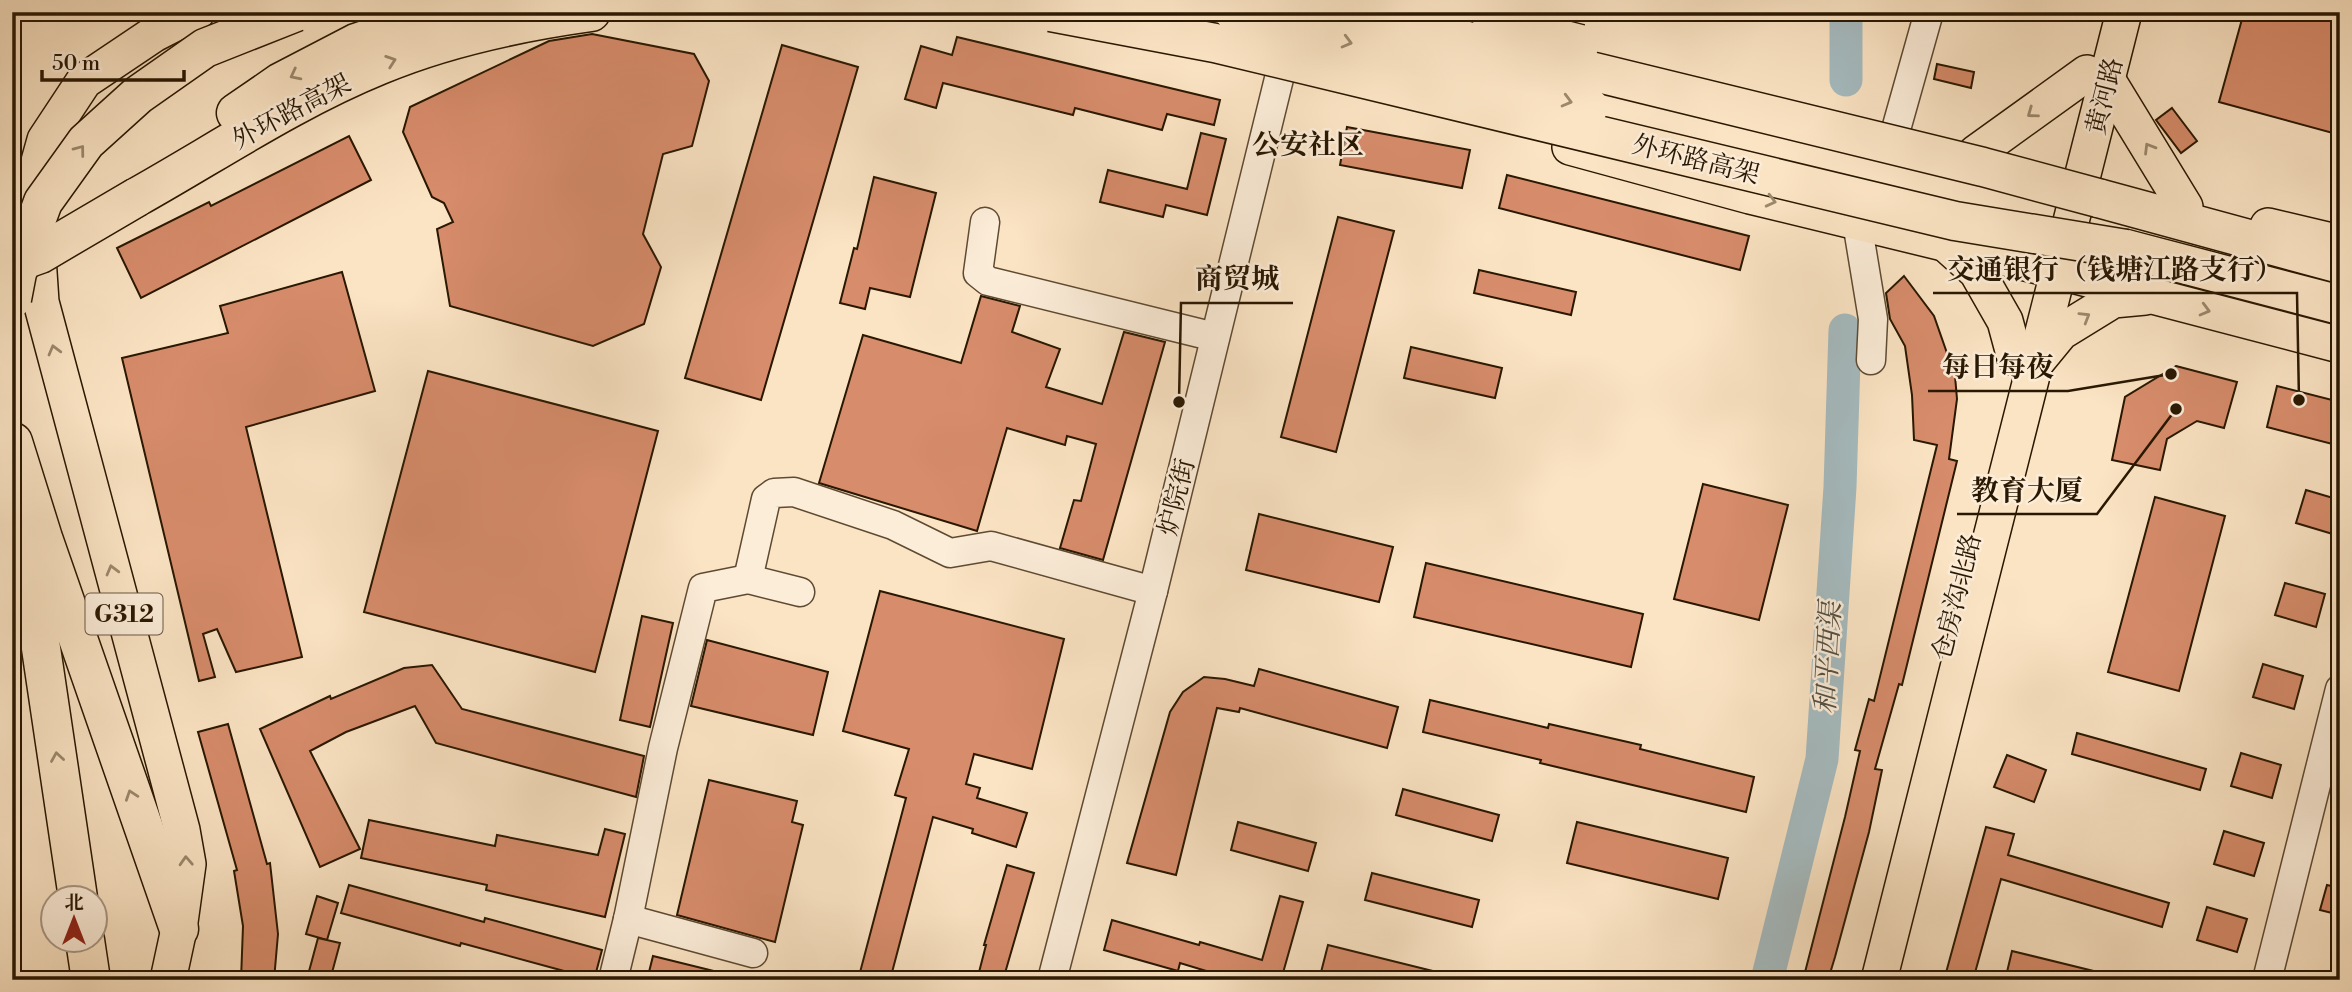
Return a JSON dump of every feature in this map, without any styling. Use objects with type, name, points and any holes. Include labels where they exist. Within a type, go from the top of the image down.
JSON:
[{"type":"highway","points":[[26,300],[17,273],[43,202],[86,142],[138,95],[205,48],[296,12]]},
{"type":"highway","name":"外环路高架","points":[[12,232],[142,176],[281,82],[356,44],[448,12]]},
{"type":"highway","name":"外环路高架","points":[[12,264],[40,254],[302,102],[380,65],[471,34],[591,12]]},
{"type":"highway","name":"外环路高架","points":[[1051,12],[1215,44],[1955,221],[2126,249],[2340,305]]},
{"type":"highway","points":[[1234,12],[2126,249]]},
{"type":"highway","points":[[1349,12],[1983,167],[2081,183]]},
{"type":"highway","points":[[1497,19],[1545,35],[1909,126],[2340,264]]},
{"type":"highway","points":[[13,434],[47,551],[179,929]]},
{"type":"highway","points":[[13,434],[17,489],[76,884]]},
{"type":"highway","points":[[12,629],[49,884]]},
{"type":"highway","points":[[60,954],[64,980]]},
{"type":"highway","points":[[87,954],[91,980]]},
{"type":"main road","points":[[26,300],[33,183],[44,140],[84,81],[154,34],[197,12]]},
{"type":"main road","points":[[1066,12],[1750,196],[2049,269],[2340,345]]},
{"type":"main road","points":[[1419,12],[1497,19],[1895,133],[2081,183],[2340,243]]},
{"type":"main road","name":"黄河路","points":[[2081,183],[2097,77],[2103,12]]},
{"type":"main road","name":"黄河路","points":[[2097,77],[2124,12]]},
{"type":"main road","points":[[1976,153],[2097,77],[2185,206]]},
{"type":"main road","name":"仓房沟北路","points":[[1879,980],[2049,269],[2081,183]]},
{"type":"main road","name":"G312","points":[[12,209],[26,300],[182,830],[188,864],[179,929],[190,956],[193,980]]},
{"type":"main road","points":[[1946,244],[1977,272],[2026,361],[2061,332],[2113,300],[2152,296]]},
{"type":"main road","name":"仓房沟北路","points":[[1858,980],[2026,361]]},
{"type":"main road","points":[[167,980],[179,929]]},
{"type":"street","name":"炉院街","points":[[1052,980],[1153,591],[1295,12]]},
{"type":"street","points":[[1895,133],[1929,12]]},
{"type":"street","points":[[985,222],[978,273],[988,281],[1215,337]]},
{"type":"street","points":[[1857,222],[1873,319],[1871,360]]},
{"type":"street","points":[[748,579],[766,499],[774,493],[794,492],[893,525],[950,553],[991,546],[1153,591]]},
{"type":"street","points":[[613,980],[663,748],[703,587],[748,579],[800,592]]},
{"type":"street","points":[[2267,980],[2340,689]]},
{"type":"street","points":[[628,919],[754,953]]},
{"type":"building","points":[[2244,12],[2340,12],[2340,135],[2219,102]]},
{"type":"building","points":[[592,34],[694,54],[709,81],[692,146],[663,154],[643,234],[661,267],[644,324],[593,346],[450,306],[437,229],[453,222],[444,203],[432,197],[403,132],[410,107],[549,41]]},
{"type":"building","points":[[957,37],[1220,100],[1214,125],[1167,114],[1162,130],[1075,108],[1073,115],[943,83],[936,108],[905,99],[921,46],[952,55]]},
{"type":"building","points":[[782,45],[858,67],[761,400],[685,378]]},
{"type":"building","points":[[1937,64],[1974,72],[1971,88],[1934,79]]},
{"type":"building","points":[[2172,108],[2197,141],[2181,153],[2156,120]]},
{"type":"building","points":[[1347,127],[1470,150],[1462,188],[1340,165]]},
{"type":"building","points":[[1201,133],[1226,139],[1207,215],[1166,205],[1163,217],[1100,202],[1108,170],[1187,189]]},
{"type":"building","points":[[349,136],[371,180],[141,298],[117,248],[209,202],[211,206]]},
{"type":"building","points":[[1507,175],[1749,236],[1740,270],[1499,208]]},
{"type":"building","points":[[874,177],[936,193],[910,297],[870,288],[865,309],[840,303],[854,248],[857,249]]},
{"type":"building","points":[[1338,217],[1394,231],[1336,452],[1281,437]]},
{"type":"building","points":[[1479,270],[1576,292],[1571,315],[1474,293]]},
{"type":"building","points":[[342,272],[375,391],[246,427],[302,657],[236,672],[217,629],[203,634],[215,677],[199,681],[122,358],[228,333],[220,306]]},
{"type":"building","points":[[1904,276],[1934,316],[1955,376],[1957,399],[1949,459],[1957,461],[1902,685],[1899,684],[1875,769],[1882,770],[1869,832],[1835,957],[1828,980],[1803,980],[1860,751],[1855,750],[1869,699],[1874,701],[1937,445],[1914,440],[1912,395],[1905,346],[1890,319],[1886,293]]},
{"type":"building","points":[[981,296],[1020,306],[1012,332],[1060,349],[1046,387],[1102,404],[1124,332],[1165,342],[1103,560],[1060,548],[1074,500],[1081,501],[1096,444],[1067,436],[1065,445],[1007,428],[977,531],[819,483],[863,335],[961,363]]},
{"type":"building","points":[[1411,347],[1502,368],[1495,398],[1404,378]]},
{"type":"building","points":[[2176,366],[2237,382],[2224,428],[2197,421],[2167,439],[2160,470],[2112,460],[2125,397]]},
{"type":"building","points":[[428,371],[658,431],[595,672],[364,612]]},
{"type":"building","points":[[2277,386],[2340,402],[2340,446],[2267,427]]},
{"type":"building","points":[[1703,484],[1788,505],[1759,620],[1674,599]]},
{"type":"building","points":[[2306,490],[2340,500],[2340,523],[2336,535],[2296,523]]},
{"type":"building","points":[[2155,497],[2225,516],[2179,691],[2108,672]]},
{"type":"building","points":[[1259,514],[1393,547],[1379,602],[1246,570]]},
{"type":"building","points":[[1426,563],[1643,614],[1631,667],[1414,617]]},
{"type":"building","points":[[2285,583],[2325,594],[2316,627],[2275,615]]},
{"type":"building","points":[[880,591],[1064,639],[1032,769],[974,754],[966,784],[980,788],[977,798],[1027,813],[1016,847],[972,833],[973,829],[933,817],[890,980],[858,980],[906,798],[895,795],[909,749],[843,731]]},
{"type":"building","points":[[642,616],[673,623],[650,727],[620,720]]},
{"type":"building","points":[[707,640],[828,672],[813,735],[691,706]]},
{"type":"building","points":[[2263,664],[2303,676],[2294,709],[2253,697]]},
{"type":"building","points":[[432,665],[462,709],[644,756],[636,797],[436,743],[415,706],[346,732],[310,751],[360,849],[320,867],[260,729],[330,696],[331,699],[404,668]]},
{"type":"building","points":[[1259,669],[1398,707],[1387,748],[1240,708],[1239,712],[1217,708],[1176,875],[1127,863],[1170,712],[1183,692],[1204,677],[1254,686]]},
{"type":"building","points":[[1430,700],[1548,728],[1549,724],[1641,745],[1640,749],[1754,777],[1746,812],[1423,732]]},
{"type":"building","points":[[228,724],[267,864],[270,863],[278,934],[274,980],[241,980],[243,926],[234,871],[237,870],[198,732]]},
{"type":"building","points":[[2077,733],[2206,769],[2200,790],[2072,754]]},
{"type":"building","points":[[2241,753],[2281,765],[2272,798],[2231,786]]},
{"type":"building","points":[[2007,755],[2046,770],[2034,802],[1994,787]]},
{"type":"building","points":[[709,780],[797,801],[792,822],[803,825],[775,942],[677,915]]},
{"type":"building","points":[[1403,789],[1499,815],[1492,841],[1396,815]]},
{"type":"building","points":[[369,820],[495,846],[497,835],[598,855],[605,829],[625,834],[605,917],[486,890],[487,885],[361,858]]},
{"type":"building","points":[[1238,822],[1316,843],[1308,871],[1231,850]]},
{"type":"building","points":[[1577,822],[1728,858],[1718,899],[1567,863]]},
{"type":"building","points":[[1986,827],[2014,834],[2008,855],[2169,903],[2162,927],[2001,879],[1973,980],[1944,980]]},
{"type":"building","points":[[2224,831],[2264,843],[2254,876],[2214,864]]},
{"type":"building","points":[[1007,865],[1034,873],[1003,980],[977,980],[984,945]]},
{"type":"building","points":[[1372,873],[1479,900],[1472,927],[1365,900]]},
{"type":"building","points":[[349,885],[484,922],[485,918],[602,950],[594,980],[573,980],[575,974],[341,913]]},
{"type":"building","points":[[2327,885],[2340,888],[2340,915],[2320,910]]},
{"type":"building","points":[[317,896],[338,903],[327,940],[306,934]]},
{"type":"building","points":[[1280,896],[1303,902],[1281,980],[1236,980],[1180,963],[1178,971],[1104,950],[1112,920],[1262,960]]},
{"type":"building","points":[[2207,907],[2247,919],[2237,952],[2197,940]]},
{"type":"building","points":[[318,938],[340,943],[330,980],[308,975]]},
{"type":"building","points":[[1328,945],[1445,974],[1444,980],[1319,980]]},
{"type":"building","points":[[2012,951],[2106,974],[2105,980],[2038,980],[2007,972]]},
{"type":"building","points":[[653,956],[726,974],[725,980],[647,980]]},
{"type":"waterway","name":"和平西渠","points":[[1846,12],[1846,80]]},
{"type":"waterway","name":"和平西渠","points":[[1767,980],[1822,759],[1840,487],[1845,330]]},
{"type":"place","name":"每日每夜","points":[[2171,374]]},
{"type":"place","name":"交通银行（钱塘江路支行）","points":[[2299,400]]},
{"type":"place","name":"商贸城","points":[[1179,402]]},
{"type":"place","name":"教育大厦","points":[[2176,409]]},
{"type":"district","name":"公安社区","points":[[1308,144]]}]
